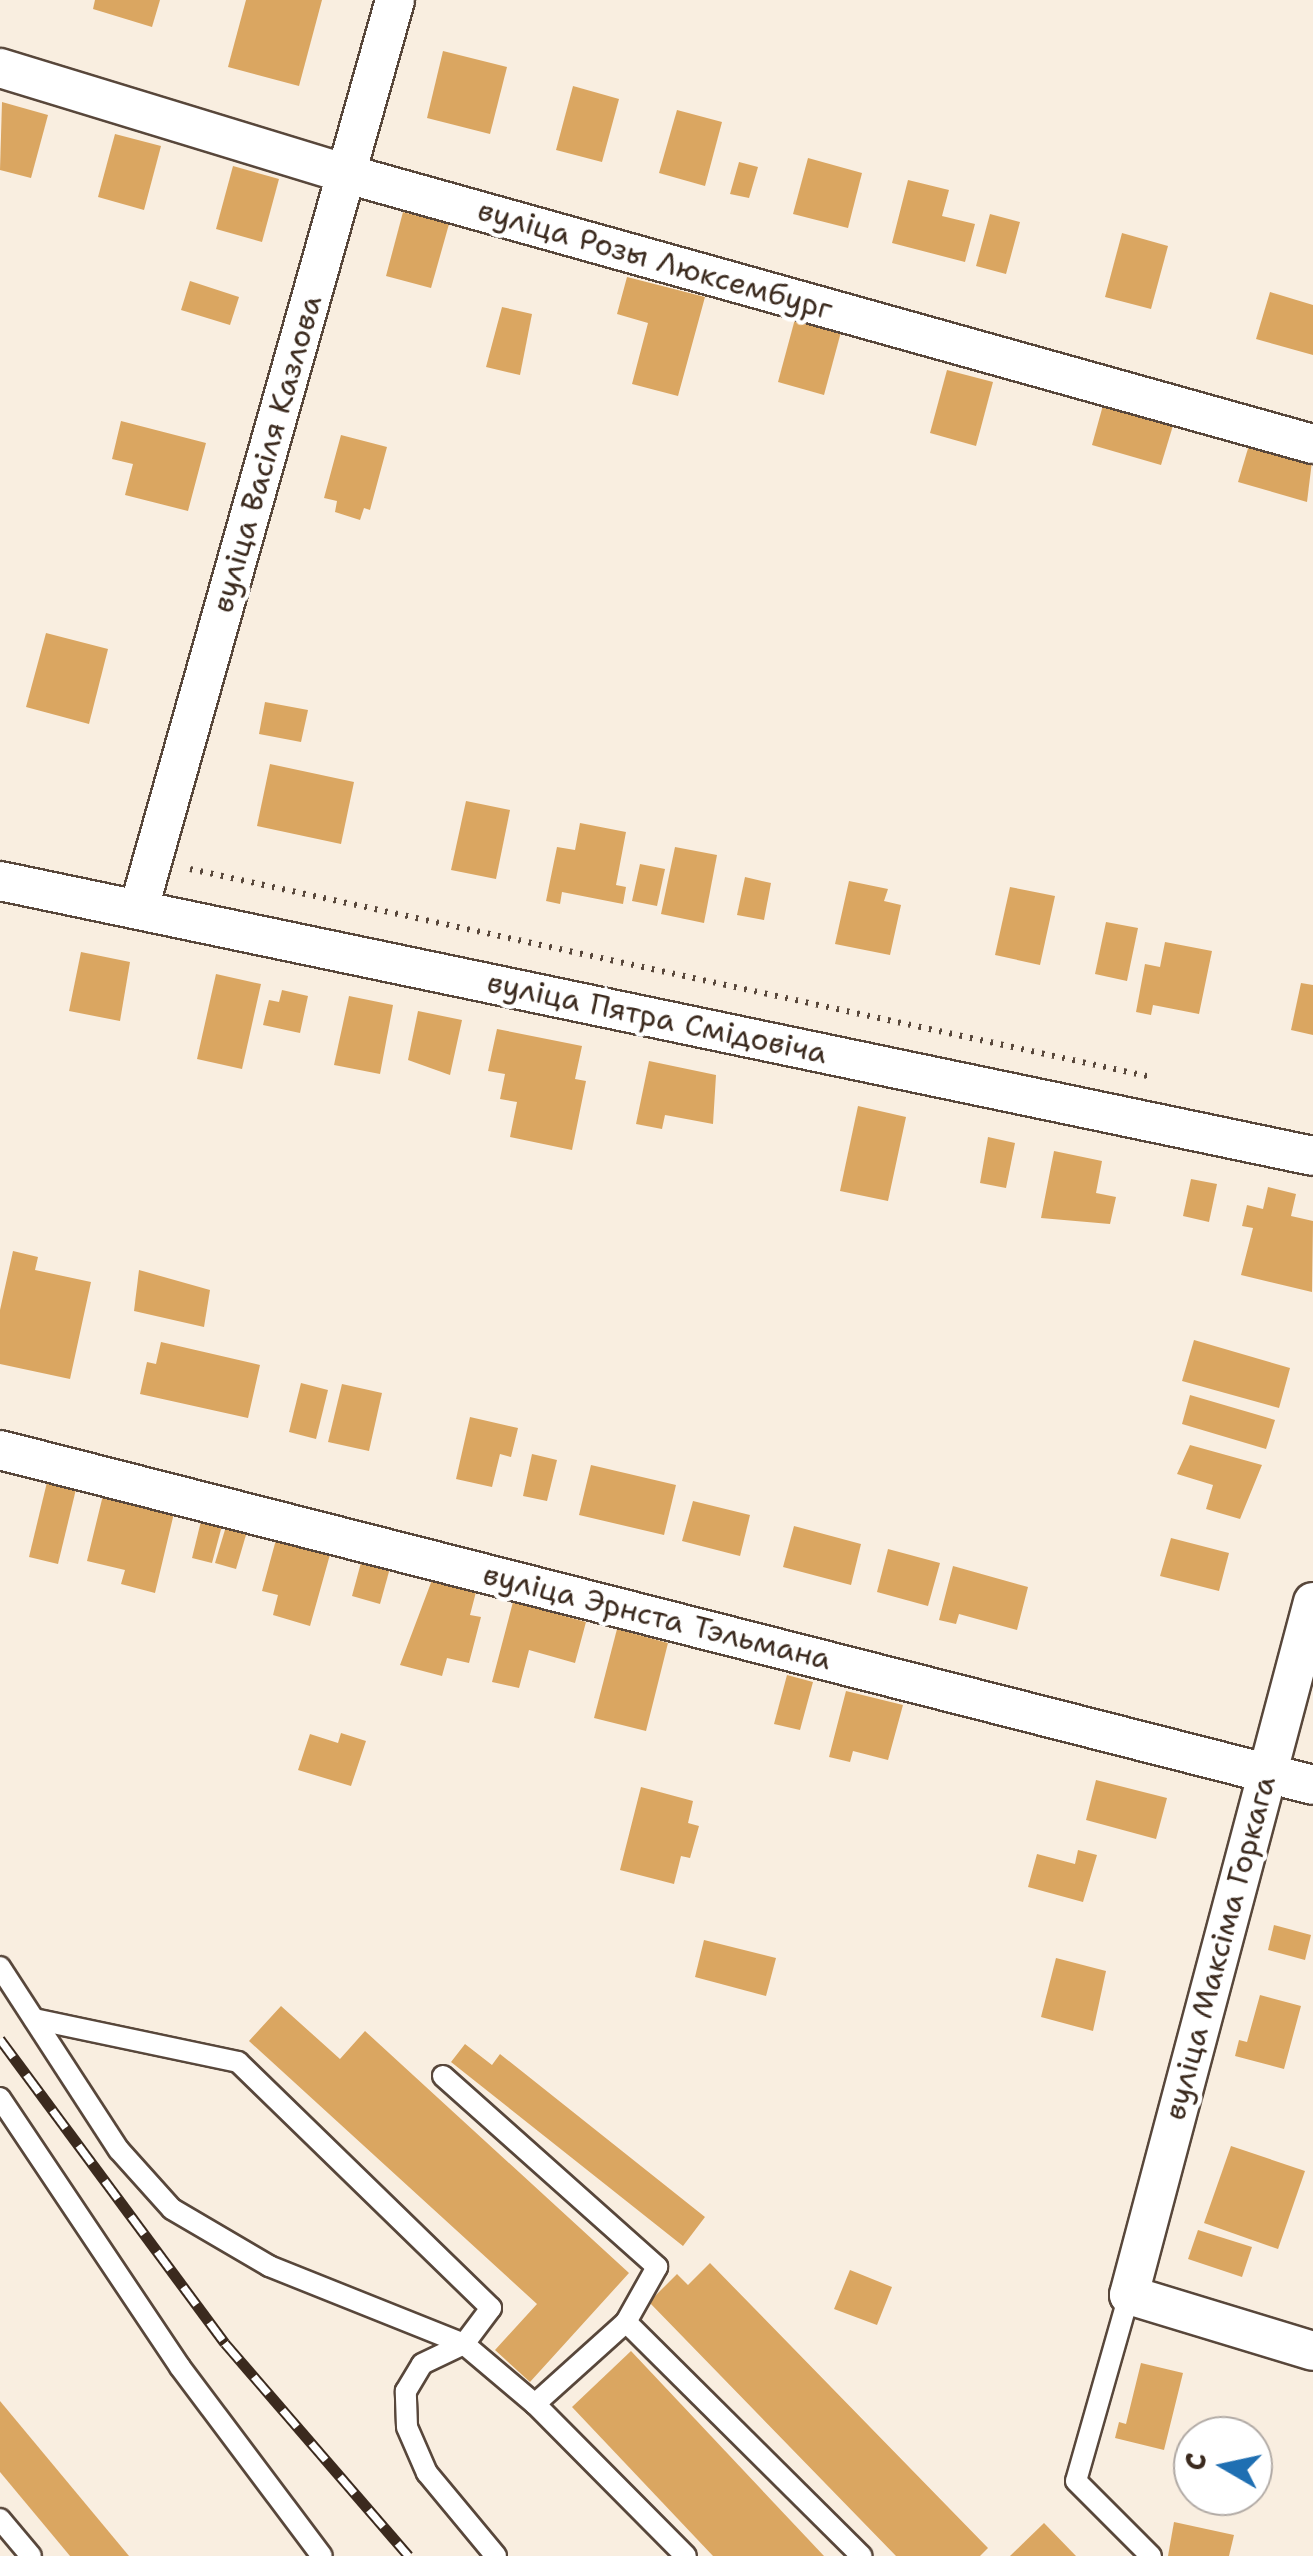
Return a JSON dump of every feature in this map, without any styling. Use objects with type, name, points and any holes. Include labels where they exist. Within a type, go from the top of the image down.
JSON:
[{"type":"street","name":"вуліца Васіля Казлова","points":[[139,908],[395,0]]},
{"type":"street","name":"вуліца Розы Люксембург","points":[[0,68],[347,174],[1313,444]]},
{"type":"street","name":"вуліца Пятра Смідовіча","points":[[0,881],[1313,1156]]},
{"type":"street","name":"вуліца Эрнста Тэльмана","points":[[0,1450],[1313,1785]]},
{"type":"street","name":"вуліца Максіма Горкага","points":[[1129,2294],[1313,1602]]},
{"type":"street","points":[[1129,2294],[1313,2352]]},
{"type":"lane","points":[[0,1967],[119,2150],[172,2209],[269,2266],[464,2344],[535,2404],[686,2556]]},
{"type":"lane","points":[[34,2019],[238,2062],[491,2308],[464,2344],[422,2364],[406,2391],[407,2426],[427,2473],[496,2556]]},
{"type":"lane","points":[[443,2076],[656,2267],[626,2322],[535,2404]]},
{"type":"lane","points":[[0,2098],[180,2367],[322,2556]]},
{"type":"lane","points":[[1129,2294],[1076,2481],[1151,2556]]},
{"type":"lane","points":[[626,2322],[862,2556]]},
{"type":"lane","points":[[0,2519],[31,2556]]},
{"type":"path","points":[[202,872],[1157,1079]]},
{"type":"building","points":[[95,0],[160,0],[152,27],[93,9]]},
{"type":"building","points":[[246,0],[322,0],[299,86],[228,67]]},
{"type":"building","points":[[443,51],[507,67],[490,134],[427,118]]},
{"type":"building","points":[[573,86],[619,99],[602,162],[556,150]]},
{"type":"building","points":[[2,102],[48,115],[31,178],[0,170]]},
{"type":"building","points":[[677,110],[722,122],[705,186],[659,173]]},
{"type":"building","points":[[115,134],[161,146],[144,210],[98,197]]},
{"type":"building","points":[[808,158],[862,173],[848,228],[793,214]]},
{"type":"building","points":[[739,162],[758,167],[749,198],[730,194]]},
{"type":"building","points":[[233,166],[279,179],[262,242],[216,229]]},
{"type":"building","points":[[908,180],[949,190],[942,216],[975,224],[965,262],[892,243]]},
{"type":"building","points":[[403,212],[449,224],[431,288],[386,276]]},
{"type":"building","points":[[990,214],[1020,222],[1006,274],[976,266]]},
{"type":"building","points":[[1122,233],[1168,246],[1151,309],[1105,297]]},
{"type":"building","points":[[627,277],[705,297],[678,396],[632,384],[648,323],[617,314]]},
{"type":"building","points":[[190,281],[239,297],[230,325],[181,310]]},
{"type":"building","points":[[1270,292],[1313,305],[1313,355],[1256,339]]},
{"type":"building","points":[[502,307],[532,314],[520,375],[486,367]]},
{"type":"building","points":[[795,319],[841,332],[824,395],[778,382]]},
{"type":"building","points":[[947,370],[993,382],[976,446],[930,433]]},
{"type":"building","points":[[1105,398],[1175,419],[1161,465],[1092,445]]},
{"type":"building","points":[[121,421],[206,443],[188,511],[125,495],[133,464],[112,459]]},
{"type":"building","points":[[341,435],[387,447],[370,510],[364,508],[360,520],[335,512],[337,501],[324,498]]},
{"type":"building","points":[[1252,435],[1313,453],[1307,502],[1238,482]]},
{"type":"building","points":[[46,633],[108,649],[89,724],[26,707]]},
{"type":"building","points":[[265,702],[308,710],[301,742],[259,734]]},
{"type":"building","points":[[270,764],[354,782],[341,844],[257,826]]},
{"type":"building","points":[[466,801],[510,810],[496,879],[451,870]]},
{"type":"building","points":[[580,823],[626,832],[616,885],[626,887],[623,904],[562,892],[560,904],[546,901],[557,847],[575,850]]},
{"type":"building","points":[[675,847],[717,855],[704,923],[661,914]]},
{"type":"building","points":[[640,864],[665,869],[657,906],[632,901]]},
{"type":"building","points":[[745,877],[771,883],[764,920],[737,915]]},
{"type":"building","points":[[849,881],[888,889],[884,901],[901,905],[890,955],[835,944]]},
{"type":"building","points":[[1010,887],[1055,896],[1040,965],[995,955]]},
{"type":"building","points":[[1106,922],[1138,928],[1127,981],[1095,974]]},
{"type":"building","points":[[1165,942],[1212,951],[1199,1014],[1153,1005],[1151,1015],[1136,1012],[1145,964],[1160,967]]},
{"type":"building","points":[[81,952],[130,962],[120,1021],[69,1011]]},
{"type":"building","points":[[216,974],[261,984],[242,1069],[197,1059]]},
{"type":"building","points":[[1301,983],[1313,985],[1313,1035],[1291,1030]]},
{"type":"building","points":[[282,990],[308,996],[300,1033],[263,1025],[269,1000],[279,1002]]},
{"type":"building","points":[[349,996],[393,1005],[380,1074],[334,1065]]},
{"type":"building","points":[[418,1011],[462,1020],[450,1075],[408,1060]]},
{"type":"building","points":[[497,1029],[582,1046],[575,1079],[586,1081],[572,1150],[510,1137],[517,1102],[500,1099],[505,1074],[488,1071]]},
{"type":"building","points":[[649,1061],[716,1075],[713,1124],[665,1115],[662,1129],[636,1124]]},
{"type":"building","points":[[858,1106],[906,1117],[888,1201],[840,1191]]},
{"type":"building","points":[[988,1137],[1015,1143],[1006,1188],[980,1183]]},
{"type":"building","points":[[1054,1151],[1102,1161],[1096,1193],[1116,1197],[1110,1224],[1041,1218]]},
{"type":"building","points":[[1191,1179],[1217,1184],[1209,1222],[1183,1216]]},
{"type":"building","points":[[1268,1187],[1296,1194],[1291,1216],[1313,1221],[1312,1292],[1241,1275],[1253,1228],[1242,1226],[1247,1205],[1263,1209]]},
{"type":"building","points":[[13,1251],[38,1257],[35,1270],[91,1282],[70,1379],[0,1364],[0,1310]]},
{"type":"building","points":[[139,1270],[210,1290],[204,1327],[134,1311]]},
{"type":"building","points":[[1194,1340],[1290,1368],[1279,1408],[1182,1381]]},
{"type":"building","points":[[161,1342],[260,1365],[248,1418],[140,1394],[147,1362],[156,1364]]},
{"type":"building","points":[[301,1383],[328,1390],[316,1439],[289,1432]]},
{"type":"building","points":[[342,1384],[382,1393],[369,1451],[328,1442]]},
{"type":"building","points":[[1190,1395],[1275,1420],[1266,1449],[1182,1424]]},
{"type":"building","points":[[470,1417],[518,1428],[511,1457],[500,1454],[492,1487],[456,1479]]},
{"type":"building","points":[[1190,1445],[1262,1465],[1240,1519],[1206,1509],[1213,1485],[1177,1474]]},
{"type":"building","points":[[532,1454],[557,1460],[547,1501],[523,1496]]},
{"type":"building","points":[[591,1465],[676,1485],[664,1535],[579,1515]]},
{"type":"building","points":[[48,1478],[77,1485],[58,1564],[29,1557]]},
{"type":"building","points":[[104,1491],[175,1509],[155,1593],[121,1584],[125,1570],[87,1561]]},
{"type":"building","points":[[693,1501],[750,1515],[740,1556],[682,1541]]},
{"type":"building","points":[[202,1517],[223,1522],[212,1563],[192,1558]]},
{"type":"building","points":[[227,1523],[248,1528],[236,1569],[215,1563]]},
{"type":"building","points":[[794,1526],[861,1544],[851,1585],[783,1567]]},
{"type":"building","points":[[277,1536],[331,1551],[310,1626],[273,1615],[278,1595],[262,1591]]},
{"type":"building","points":[[1171,1538],[1229,1553],[1219,1591],[1160,1576]]},
{"type":"building","points":[[888,1549],[940,1563],[928,1606],[877,1592]]},
{"type":"building","points":[[362,1559],[390,1568],[380,1604],[352,1596]]},
{"type":"building","points":[[953,1566],[1028,1587],[1017,1630],[959,1614],[956,1624],[939,1620]]},
{"type":"building","points":[[432,1580],[476,1592],[470,1615],[481,1617],[469,1663],[447,1658],[442,1676],[400,1665]]},
{"type":"building","points":[[513,1602],[586,1622],[575,1663],[529,1650],[519,1688],[492,1682]]},
{"type":"building","points":[[617,1629],[668,1643],[646,1731],[594,1718]]},
{"type":"building","points":[[787,1675],[813,1682],[800,1730],[774,1724]]},
{"type":"building","points":[[846,1691],[903,1705],[888,1760],[853,1751],[850,1762],[829,1757]]},
{"type":"building","points":[[341,1733],[366,1741],[351,1786],[298,1770],[310,1734],[338,1743]]},
{"type":"building","points":[[1096,1780],[1167,1798],[1156,1839],[1086,1820]]},
{"type":"building","points":[[641,1787],[693,1801],[688,1823],[699,1826],[690,1858],[681,1856],[674,1884],[620,1870]]},
{"type":"building","points":[[1078,1850],[1097,1855],[1083,1902],[1028,1887],[1037,1854],[1075,1864]]},
{"type":"building","points":[[1274,1925],[1311,1935],[1305,1960],[1268,1950]]},
{"type":"building","points":[[704,1940],[776,1958],[766,1996],[695,1977]]},
{"type":"building","points":[[1056,1958],[1106,1971],[1093,2031],[1041,2017]]},
{"type":"building","points":[[1260,1995],[1301,2006],[1284,2069],[1235,2056],[1239,2040],[1247,2042]]},
{"type":"building","points":[[281,2006],[340,2059],[365,2031],[629,2273],[530,2382],[495,2350],[537,2304],[249,2041]]},
{"type":"building","points":[[465,2044],[492,2065],[500,2054],[705,2217],[683,2246],[451,2062]]},
{"type":"building","points":[[1231,2146],[1305,2171],[1278,2249],[1204,2223]]},
{"type":"building","points":[[1198,2230],[1252,2247],[1242,2277],[1188,2259]]},
{"type":"building","points":[[710,2263],[988,2548],[980,2556],[896,2556],[649,2302],[677,2274],[688,2285]]},
{"type":"building","points":[[850,2270],[892,2287],[877,2325],[834,2309]]},
{"type":"building","points":[[631,2351],[824,2556],[713,2556],[572,2407]]},
{"type":"building","points":[[1141,2363],[1183,2373],[1164,2450],[1115,2438],[1119,2422],[1126,2424]]},
{"type":"building","points":[[0,2401],[129,2556],[70,2556],[0,2472]]},
{"type":"building","points":[[1174,2522],[1234,2535],[1229,2556],[1168,2556]]},
{"type":"building","points":[[1044,2523],[1076,2556],[1010,2556]]},
{"type":"railway","points":[[0,2039],[225,2343],[409,2556]]}]
